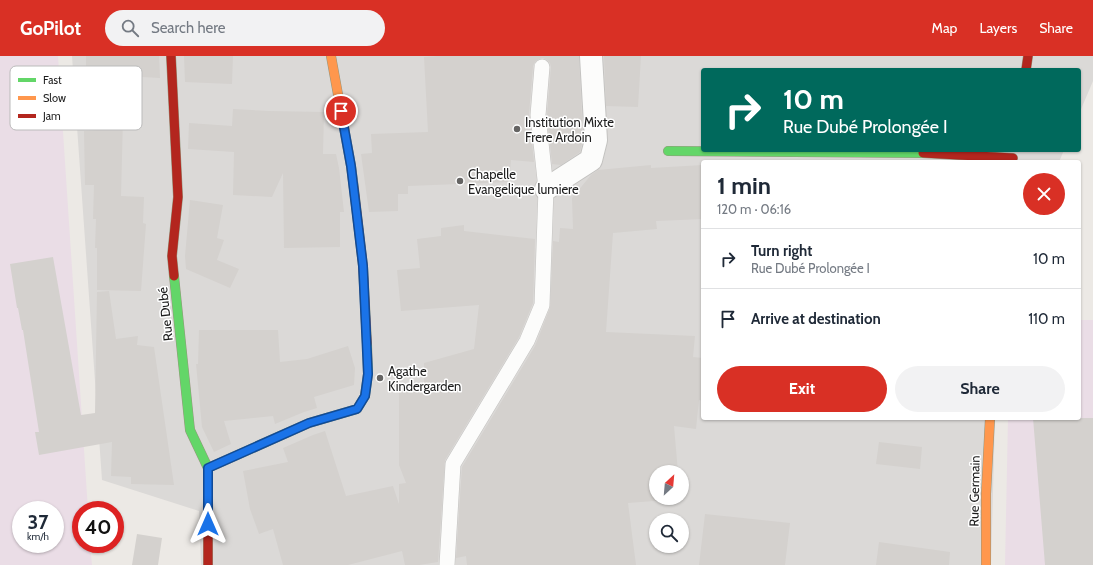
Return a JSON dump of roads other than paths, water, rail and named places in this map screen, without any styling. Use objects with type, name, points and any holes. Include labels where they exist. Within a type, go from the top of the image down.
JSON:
[{"type":"street","name":"Rue Dubé","points":[[171,56],[178,197],[172,256],[190,430],[208,468],[208,565]]},
{"type":"street","points":[[208,468],[309,423],[357,409],[365,396],[368,374],[363,266],[351,166],[331,56]]},
{"type":"street","points":[[546,189],[590,160],[596,140],[591,56]]},
{"type":"street","points":[[1026,68],[1028,56]]},
{"type":"street","points":[[668,151],[701,151]]},
{"type":"street","points":[[901,152],[1014,157]]},
{"type":"street","name":"Rue Germain","points":[[986,565],[986,494],[990,420]]},
{"type":"lane","points":[[447,565],[453,464],[527,341],[542,305],[546,189],[538,115],[542,67]]},
{"type":"place","name":"Institution Mixte Frere Ardoin","points":[[517,129]]},
{"type":"place","name":"Chapelle Evangelique lumiere","points":[[460,181]]},
{"type":"place","name":"Agathe Kindergarden","points":[[380,378]]}]
